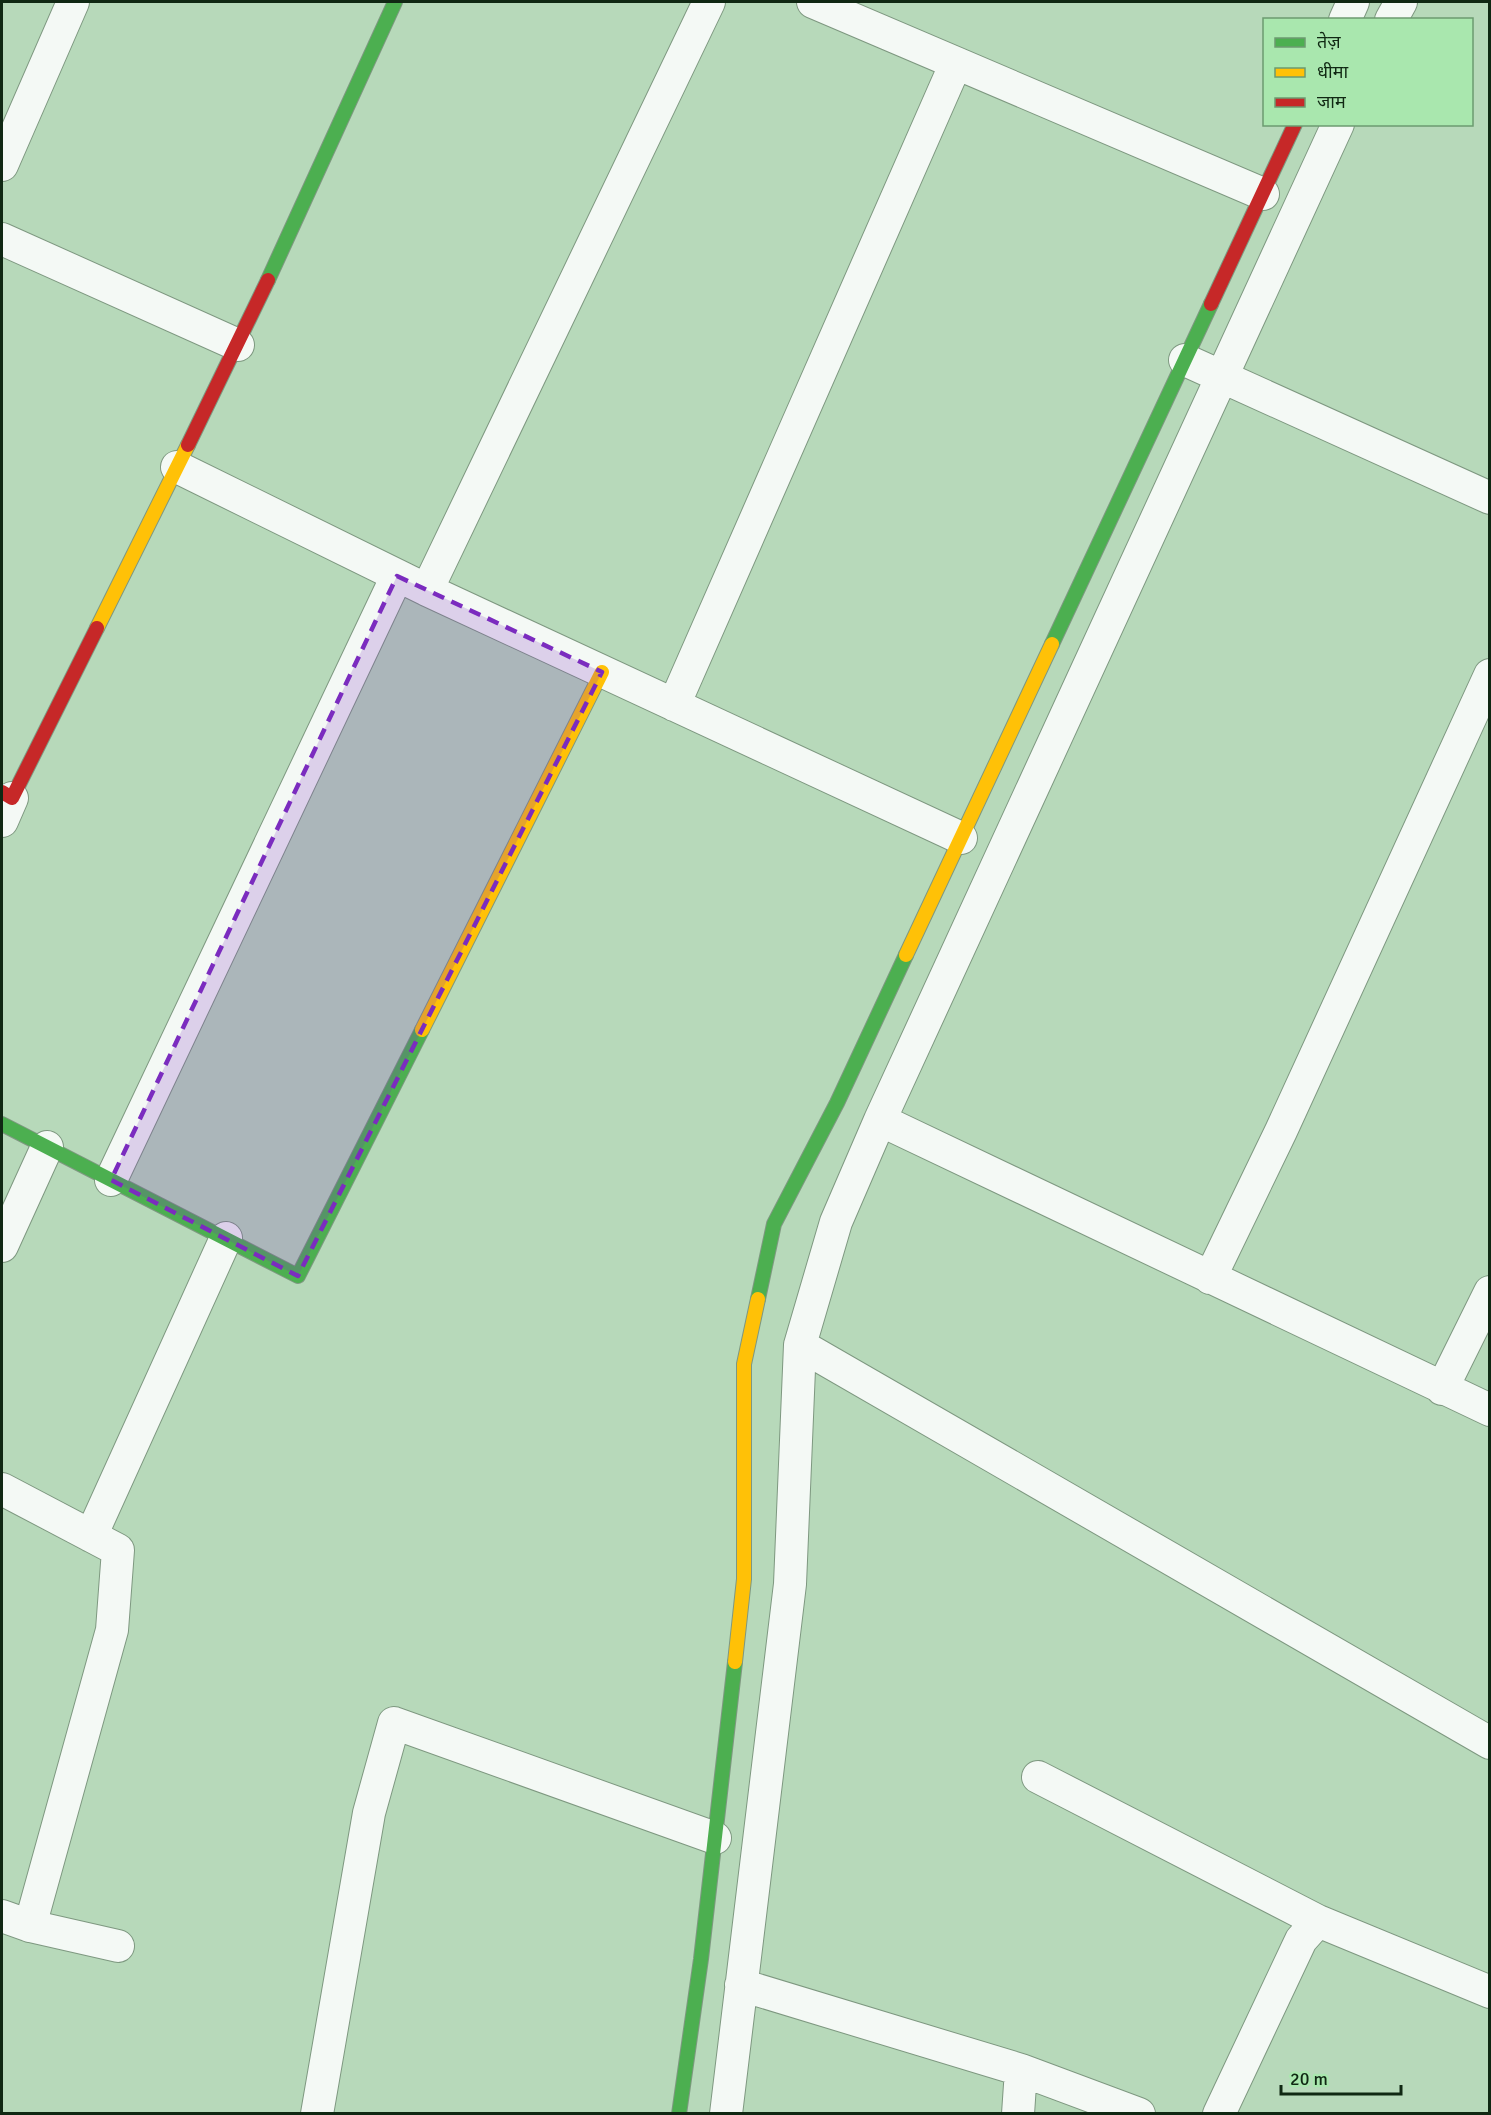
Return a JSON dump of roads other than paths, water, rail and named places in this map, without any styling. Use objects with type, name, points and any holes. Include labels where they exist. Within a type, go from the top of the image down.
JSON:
[{"type":"street","points":[[2,165],[73,2]]},
{"type":"street","points":[[5,803],[238,345],[395,2]]},
{"type":"street","points":[[427,590],[709,2]]},
{"type":"street","points":[[813,2],[1263,194]]},
{"type":"street","points":[[1346,18],[1353,2]]},
{"type":"street","points":[[1392,18],[1401,2]]},
{"type":"street","points":[[674,705],[956,63]]},
{"type":"street","points":[[679,2114],[701,1959],[744,1579],[744,1364],[774,1224],[837,1103],[1294,126]]},
{"type":"street","points":[[726,2114],[790,1584],[800,1346],[836,1222],[880,1120],[1337,126]]},
{"type":"street","points":[[2,239],[238,345]]},
{"type":"street","points":[[1185,360],[1490,498]]},
{"type":"street","points":[[177,467],[397,576],[961,838]]},
{"type":"street","points":[[111,1180],[397,576]]},
{"type":"street","points":[[2,1124],[298,1276],[602,672]]},
{"type":"street","points":[[1210,1278],[1286,1120],[1490,675]]},
{"type":"street","points":[[880,1120],[1490,1410]]},
{"type":"street","points":[[2,1246],[47,1147]]},
{"type":"street","points":[[91,1536],[225,1238]]},
{"type":"street","points":[[1442,1389],[1490,1292]]},
{"type":"street","points":[[800,1346],[1490,1743]]},
{"type":"street","points":[[2,1489],[118,1550],[112,1629],[16,1921],[118,1946]]},
{"type":"street","points":[[317,2114],[369,1813],[394,1723],[715,1838]]},
{"type":"street","points":[[1038,1777],[1318,1921],[1490,1992]]},
{"type":"street","points":[[1219,2114],[1301,1940],[1318,1921]]},
{"type":"street","points":[[741,1985],[1021,2070],[1138,2114]]},
{"type":"street","points":[[1018,2114],[1021,2070]]}]
